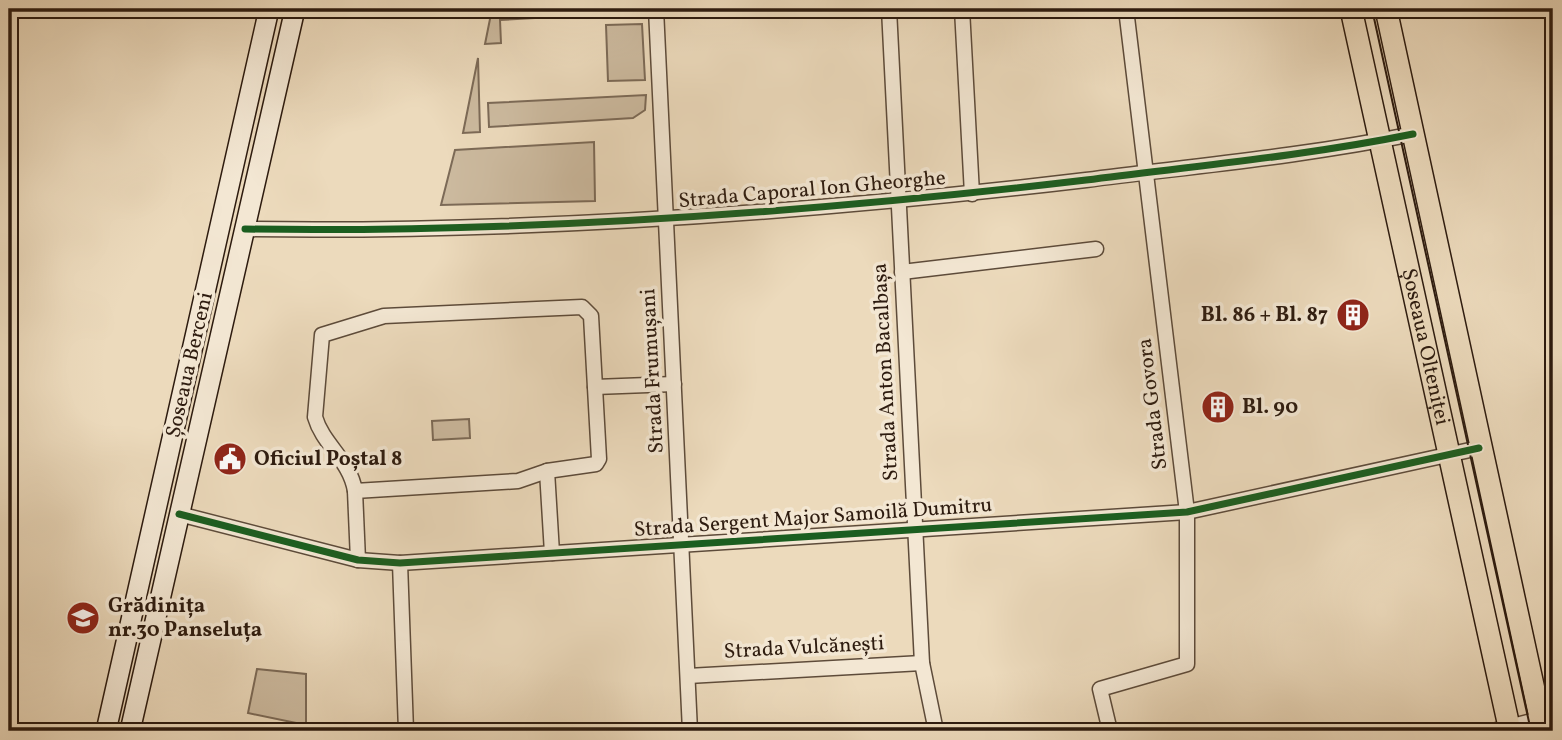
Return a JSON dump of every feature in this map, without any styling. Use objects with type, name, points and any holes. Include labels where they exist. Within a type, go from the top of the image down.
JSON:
[{"type":"main road","name":"Șoseaua Berceni","points":[[106,731],[270,9]]},
{"type":"main road","name":"Șoseaua Berceni","points":[[130,731],[295,9]]},
{"type":"main road","name":"Șoseaua Olteniței","points":[[1350,9],[1448,454],[1504,730]]},
{"type":"main road","name":"Șoseaua Olteniței","points":[[1385,9],[1541,725]]},
{"type":"main road","points":[[192,351],[215,356]]},
{"type":"street","name":"Strada Frumușani","points":[[656,9],[690,731]]},
{"type":"street","name":"Strada Anton Bacalbașa","points":[[889,9],[922,663],[936,731]]},
{"type":"street","points":[[962,9],[972,194]]},
{"type":"street","name":"Strada Govora","points":[[1110,731],[1100,689],[1187,664],[1187,512],[1126,9]]},
{"type":"street","name":"Strada Caporal Ion Gheorghe","points":[[245,229],[667,219],[898,201],[1146,172],[1380,141],[1413,134]]},
{"type":"street","points":[[902,272],[1096,249]]},
{"type":"street","points":[[355,491],[519,481],[547,471],[594,466],[598,462],[591,316],[582,307],[384,316],[323,334],[319,340],[315,417],[319,427],[348,466],[355,491],[358,560]]},
{"type":"street","points":[[595,387],[674,384]]},
{"type":"street","name":"Strada Sergent Major Samoilă Dumitru","points":[[179,514],[358,560],[400,563],[1187,512],[1479,448]]},
{"type":"street","points":[[547,471],[552,553]]},
{"type":"street","points":[[400,563],[406,731]]},
{"type":"street","name":"Strada Vulcănești","points":[[688,676],[922,663]]},
{"type":"street","name":"Șoseaua Olteniței","points":[[1504,730],[1541,725]]},
{"type":"shaded area","points":[[492,9],[569,9],[570,16],[500,20],[501,43],[485,44]]},
{"type":"shaded area","points":[[595,9],[641,9],[641,12],[595,14]]},
{"type":"shaded area","points":[[642,24],[645,80],[608,81],[606,25]]},
{"type":"shaded area","points":[[478,58],[480,132],[463,133]]},
{"type":"shaded area","points":[[646,95],[645,110],[633,118],[489,127],[488,103]]},
{"type":"shaded area","points":[[594,142],[595,201],[441,205],[455,150]]},
{"type":"shaded area","points":[[469,419],[470,438],[433,440],[432,421]]},
{"type":"shaded area","points":[[257,669],[306,674],[306,725],[248,713]]},
{"type":"tram line","points":[[1372,9],[1531,731]]},
{"type":"cycle path","points":[[245,229],[456,228],[771,211],[1086,180],[1291,155],[1413,134]]},
{"type":"cycle path","points":[[179,514],[358,560],[400,563],[1187,512],[1479,448]]},
{"type":"place","name":"Bl. 86 + Bl. 87","points":[[1353,315]]},
{"type":"place","name":"Bl. 90","points":[[1218,407]]},
{"type":"place","name":"Oficiul Poștal 8","points":[[230,459]]},
{"type":"place","name":"Grădinița nr.30 Panseluța","points":[[83,618]]}]
